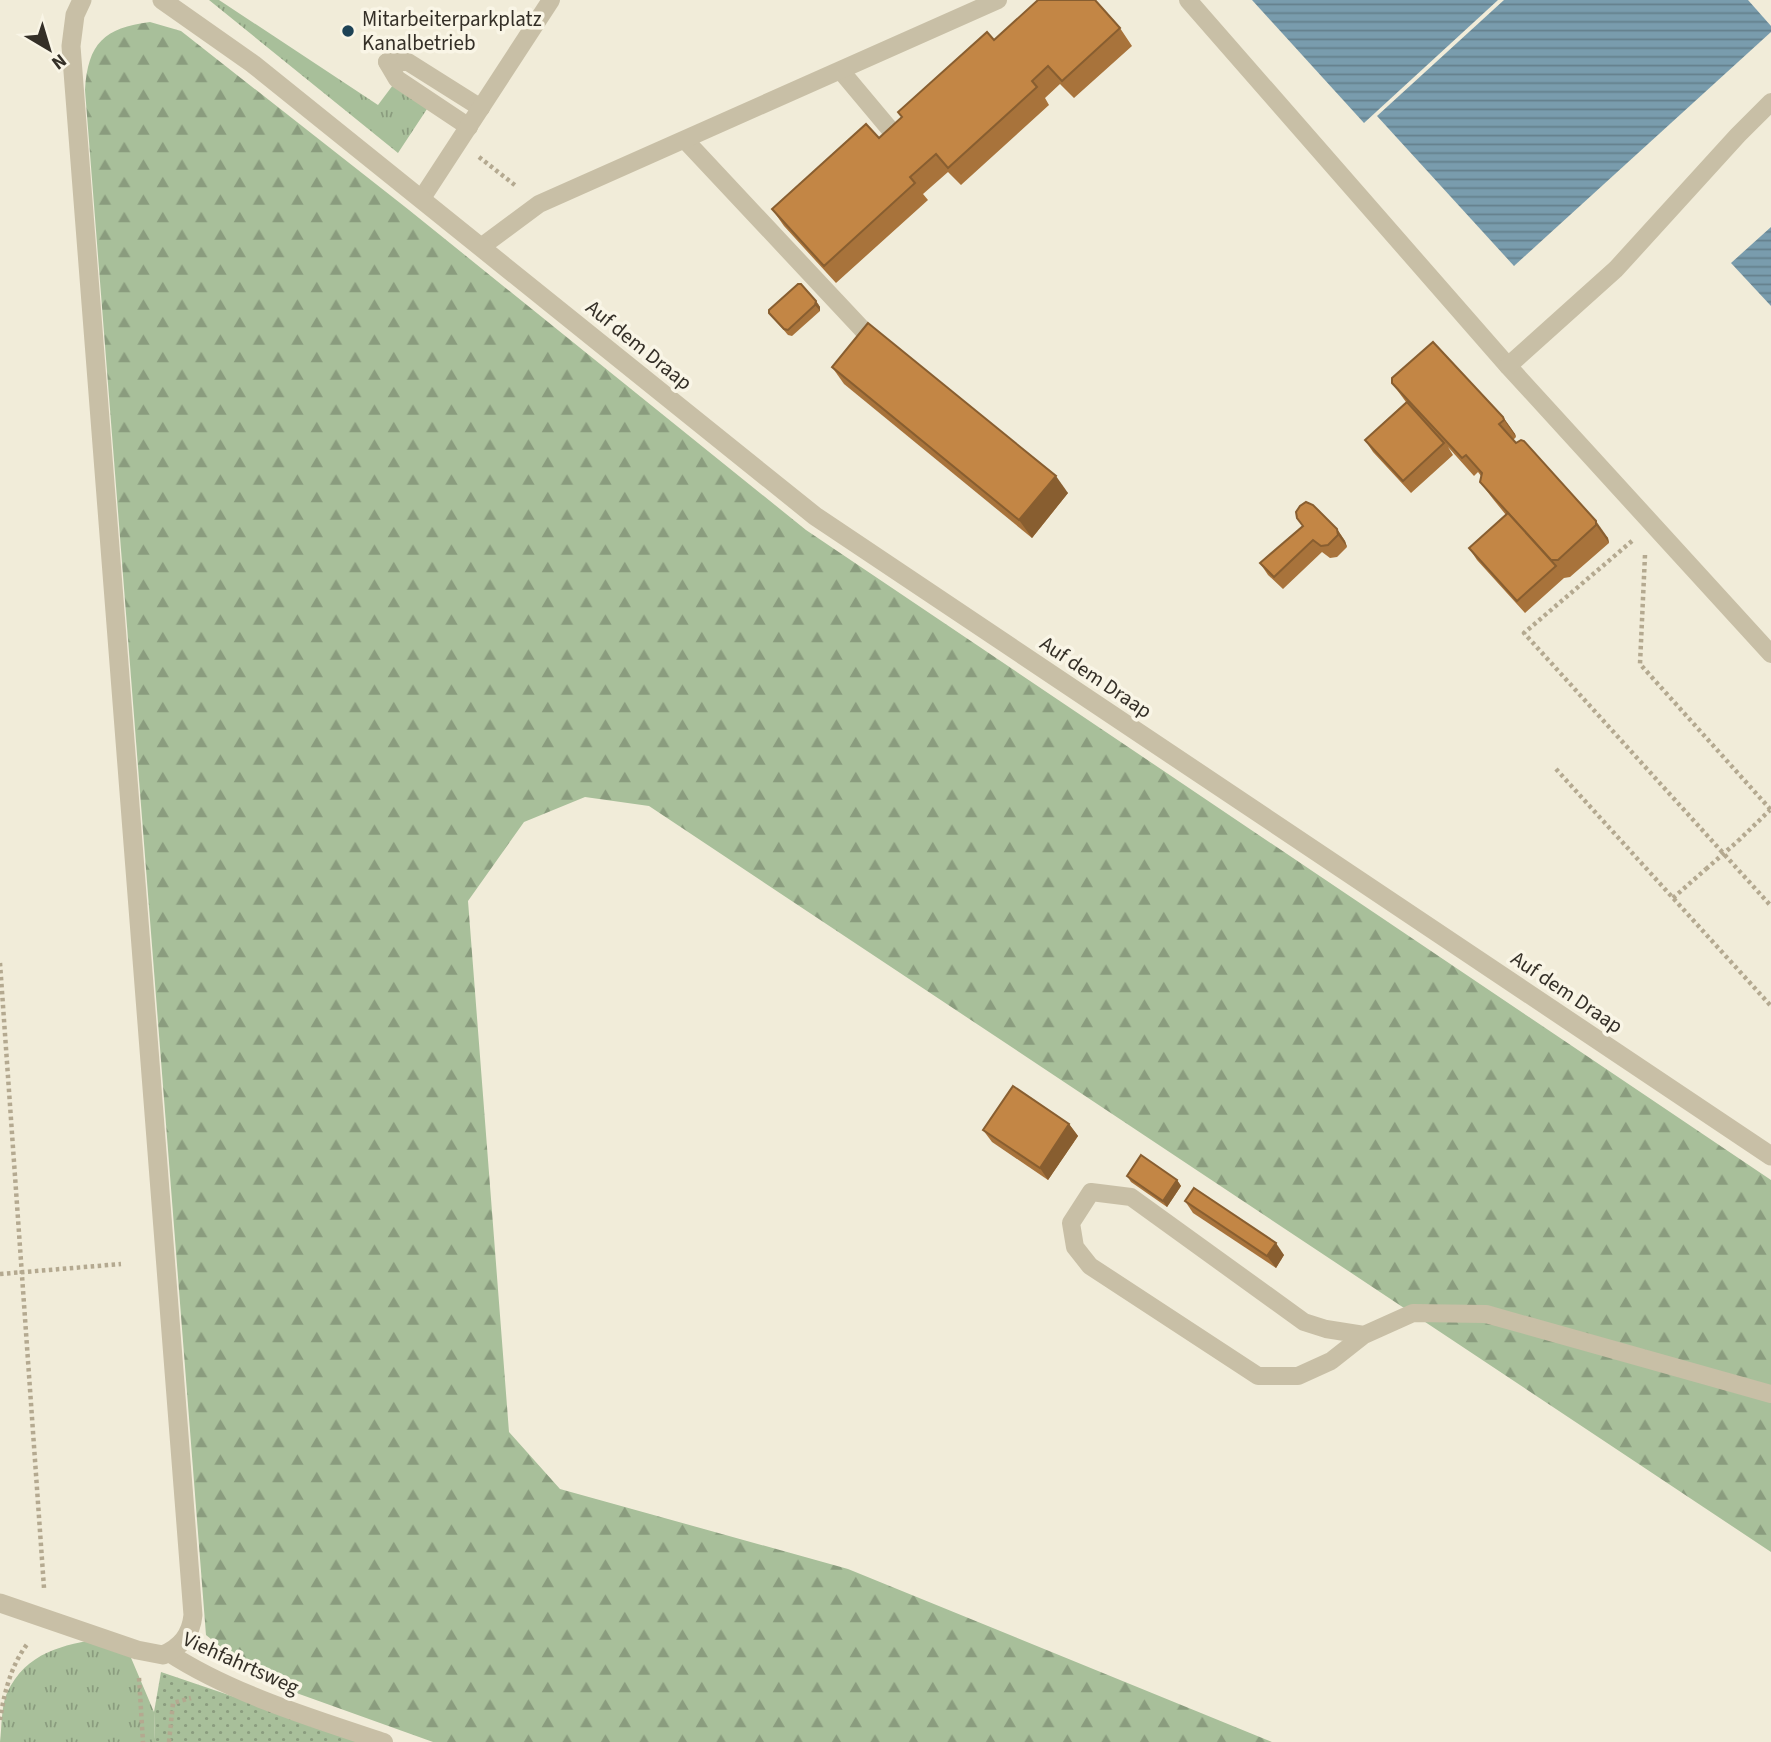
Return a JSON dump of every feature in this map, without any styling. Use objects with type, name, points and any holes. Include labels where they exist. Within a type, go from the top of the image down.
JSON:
[{"type":"street","points":[[82,0],[75,15],[71,46],[193,1615],[192,1628],[186,1638],[169,1653]]},
{"type":"street","name":"Auf dem Draap","points":[[162,0],[253,64],[815,516],[1771,1156]]},
{"type":"street","name":"Viehfahrtsweg","points":[[0,1603],[137,1650],[163,1656],[169,1653]]},
{"type":"lane","points":[[422,198],[551,0]]},
{"type":"lane","points":[[481,247],[539,204],[998,0]]},
{"type":"lane","points":[[1188,0],[1649,527],[1771,654]]},
{"type":"lane","points":[[465,134],[397,79],[387,62],[408,62],[481,108]]},
{"type":"lane","points":[[841,71],[898,139]]},
{"type":"lane","points":[[1508,366],[1616,269],[1771,102]]},
{"type":"lane","points":[[685,140],[863,330]]},
{"type":"lane","points":[[1364,1335],[1326,1329],[1304,1322],[1131,1197],[1091,1192],[1071,1223],[1075,1247],[1090,1266],[1258,1376],[1298,1376],[1331,1361],[1364,1335],[1413,1314],[1486,1314],[1771,1394]]},
{"type":"lane","name":"Viehfahrtsweg","points":[[169,1653],[193,1669],[305,1716],[384,1742]]},
{"type":"path","points":[[465,134],[539,204]]},
{"type":"path","points":[[1649,527],[1640,664],[1771,810],[1673,898]]},
{"type":"path","points":[[1649,527],[1524,633],[1771,906]]},
{"type":"path","points":[[1556,769],[1771,1006]]},
{"type":"path","points":[[0,963],[46,1618],[19,1655],[4,1695],[0,1720]]},
{"type":"path","points":[[0,1274],[121,1264]]},
{"type":"path","points":[[137,1650],[144,1742]]},
{"type":"green space","points":[[209,0],[219,0],[378,105],[393,85],[427,109],[398,153]]},
{"type":"green space","points":[[150,22],[181,31],[409,210],[806,530],[1771,1180],[1771,1552],[649,806],[585,797],[524,822],[468,901],[509,1432],[560,1489],[848,1569],[1272,1742],[433,1742],[263,1681],[206,1635],[85,90],[90,60],[101,41],[121,29]]},
{"type":"green space","points":[[103,1638],[126,1646],[154,1712],[155,1742],[0,1742],[5,1698],[24,1668],[35,1659],[60,1648]]},
{"type":"green space","points":[[161,1672],[367,1742],[155,1742],[154,1712]]},
{"type":"water","points":[[1252,0],[1498,0],[1364,123]]},
{"type":"water","points":[[1504,0],[1748,0],[1771,26],[1771,32],[1514,266],[1377,116]]},
{"type":"water","points":[[1771,227],[1771,306],[1731,263]]},
{"type":"building","points":[[1038,0],[1095,0],[1120,28],[1062,81],[1048,66],[1032,81],[1037,87],[948,168],[936,154],[910,177],[915,183],[824,266],[772,209],[866,124],[879,138],[902,117],[898,112],[987,32],[994,40]]},
{"type":"building","points":[[798,284],[816,301],[815,305],[788,330],[784,329],[769,310]]},
{"type":"building","points":[[868,323],[1056,476],[1019,520],[832,367]]},
{"type":"building","points":[[1433,342],[1503,417],[1504,420],[1499,424],[1516,443],[1524,441],[1596,521],[1596,525],[1558,560],[1551,560],[1480,482],[1482,473],[1466,455],[1462,458],[1392,383],[1392,378]]},
{"type":"building","points":[[1407,402],[1444,443],[1403,481],[1365,440]]},
{"type":"building","points":[[1306,502],[1313,505],[1337,529],[1338,535],[1328,545],[1321,546],[1313,540],[1274,577],[1260,563],[1303,526],[1296,512]]},
{"type":"building","points":[[1508,513],[1556,566],[1517,601],[1469,548]]},
{"type":"building","points":[[1013,1086],[1069,1124],[1040,1168],[983,1130]]},
{"type":"building","points":[[1141,1155],[1177,1180],[1163,1201],[1127,1176]]},
{"type":"building","points":[[1194,1188],[1276,1243],[1267,1256],[1185,1201]]},
{"type":"place","name":"Mitarbeiterparkplatz Kanalbetrieb","points":[[348,31]]}]
